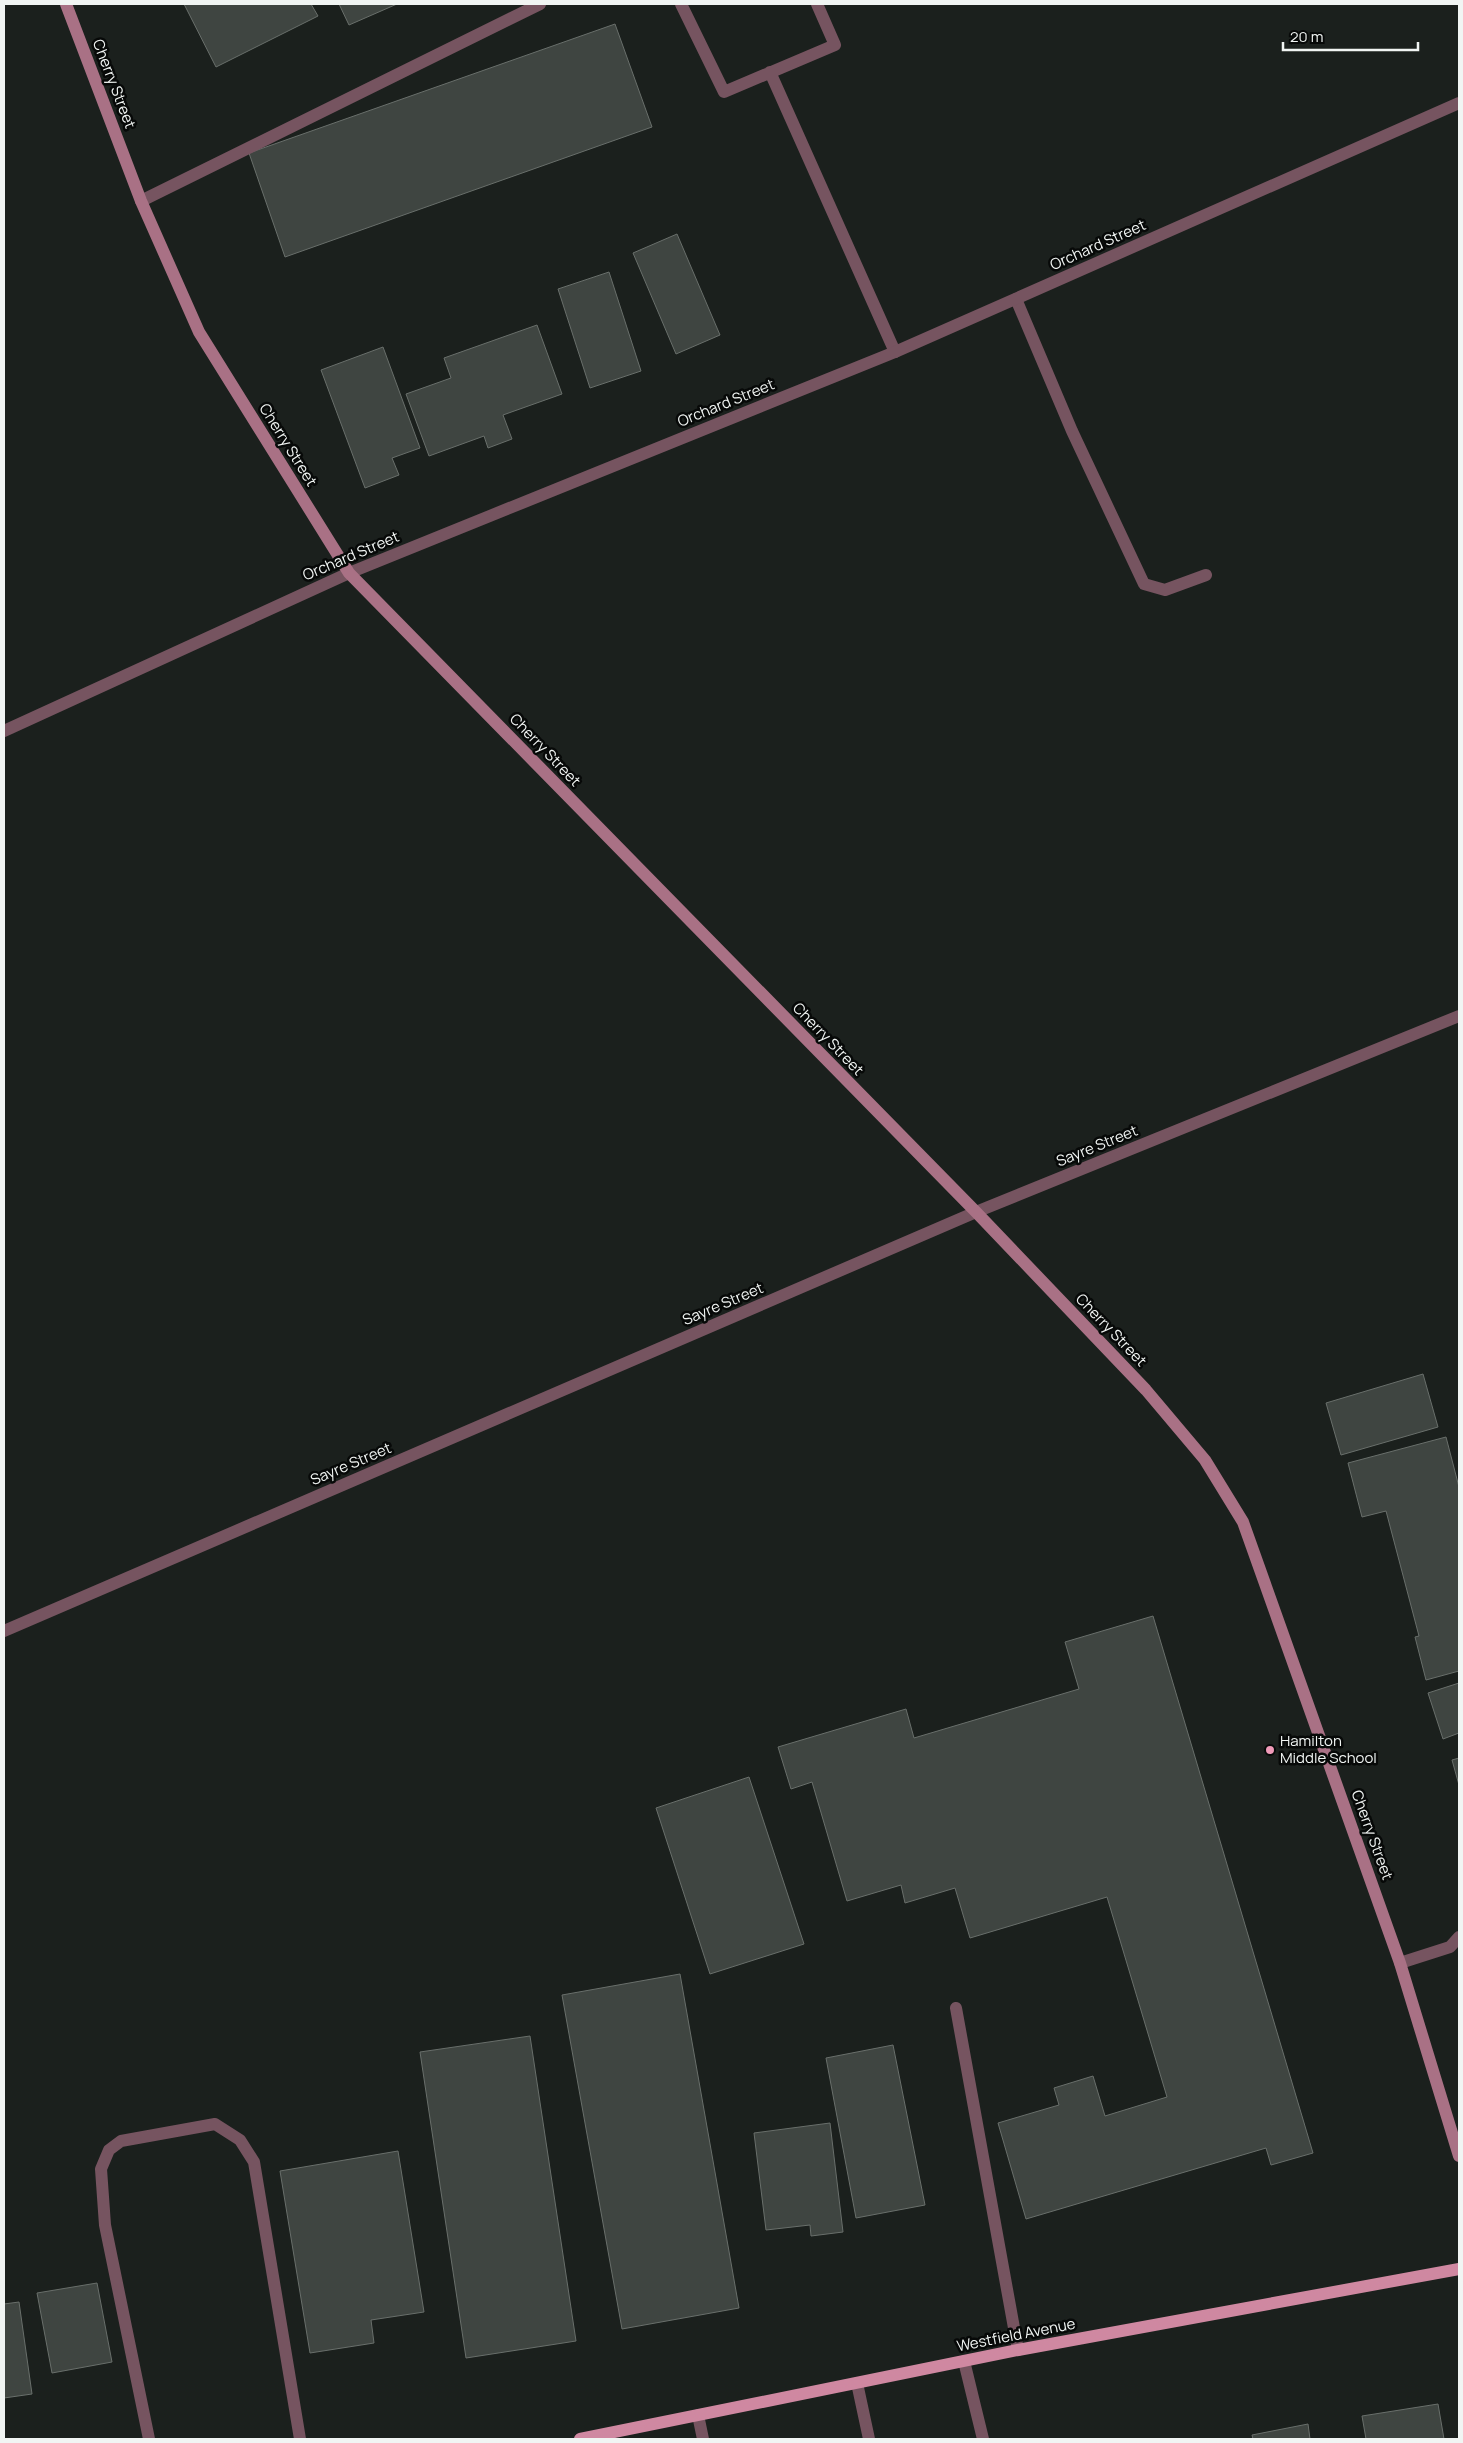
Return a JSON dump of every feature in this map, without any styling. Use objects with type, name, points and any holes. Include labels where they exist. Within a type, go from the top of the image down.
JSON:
[{"type":"main road","name":"Westfield Avenue","points":[[580,2439],[1018,2350],[1459,2269]]},
{"type":"street","name":"Cherry Street","points":[[66,4],[141,200],[199,332],[348,573],[976,1212],[1146,1390],[1205,1460],[1243,1522],[1400,1963],[1459,2156]]},
{"type":"street","points":[[141,200],[540,4]]},
{"type":"street","points":[[681,4],[724,92],[835,45],[817,4]]},
{"type":"street","points":[[770,72],[895,352]]},
{"type":"street","name":"Orchard Street","points":[[4,730],[348,573],[895,352],[1459,103]]},
{"type":"street","points":[[1016,299],[1072,431],[1144,584],[1165,590],[1206,575]]},
{"type":"street","name":"Sayre Street","points":[[4,1631],[976,1212],[1459,1016]]},
{"type":"street","points":[[1400,1963],[1450,1948],[1459,1936]]},
{"type":"street","points":[[956,2008],[1018,2350]]},
{"type":"street","points":[[149,2439],[105,2225],[101,2169],[109,2150],[120,2141],[215,2124],[240,2140],[254,2162],[300,2439]]},
{"type":"street","points":[[964,2361],[983,2439]]},
{"type":"street","points":[[857,2383],[869,2439]]},
{"type":"street","points":[[698,2415],[704,2439]]},
{"type":"building","points":[[184,4],[311,4],[318,16],[216,67]]},
{"type":"building","points":[[339,4],[397,4],[349,25]]},
{"type":"building","points":[[615,24],[652,127],[285,257],[249,153]]},
{"type":"building","points":[[677,234],[720,335],[676,354],[633,253]]},
{"type":"building","points":[[609,272],[641,371],[590,388],[558,289]]},
{"type":"building","points":[[537,325],[562,394],[503,415],[512,439],[488,448],[484,436],[429,456],[406,394],[451,378],[444,358]]},
{"type":"building","points":[[383,347],[420,448],[392,458],[399,475],[365,488],[321,370]]},
{"type":"building","points":[[1423,1374],[1438,1427],[1341,1455],[1326,1403]]},
{"type":"building","points":[[1446,1437],[1459,1487],[1459,1671],[1426,1680],[1415,1637],[1419,1636],[1386,1511],[1362,1517],[1348,1463]]},
{"type":"building","points":[[1153,1616],[1313,2153],[1271,2165],[1266,2148],[1026,2219],[998,2123],[1059,2105],[1054,2088],[1093,2076],[1105,2116],[1167,2097],[1107,1897],[970,1938],[955,1888],[905,1903],[901,1885],[847,1901],[812,1782],[791,1789],[778,1747],[906,1709],[914,1738],[1079,1689],[1065,1642]]},
{"type":"building","points":[[1459,1683],[1459,1733],[1443,1739],[1428,1693]]},
{"type":"building","points":[[1459,1758],[1459,1785],[1452,1760]]},
{"type":"building","points":[[749,1777],[804,1944],[710,1974],[656,1808]]},
{"type":"building","points":[[680,1974],[739,2308],[622,2329],[562,1995]]},
{"type":"building","points":[[530,2036],[576,2341],[466,2358],[420,2052]]},
{"type":"building","points":[[893,2045],[925,2205],[856,2218],[826,2058]]},
{"type":"building","points":[[830,2123],[843,2232],[811,2236],[810,2225],[766,2230],[754,2133]]},
{"type":"building","points":[[398,2151],[424,2312],[371,2320],[374,2343],[310,2353],[280,2171]]},
{"type":"building","points":[[97,2283],[112,2362],[52,2373],[37,2293]]},
{"type":"building","points":[[19,2302],[32,2394],[4,2398],[4,2304]]},
{"type":"building","points":[[1438,2404],[1444,2439],[1366,2439],[1362,2416]]},
{"type":"building","points":[[1308,2424],[1310,2439],[1253,2439],[1252,2435]]},
{"type":"place","name":"Hamilton Middle School","points":[[1270,1750]]}]
